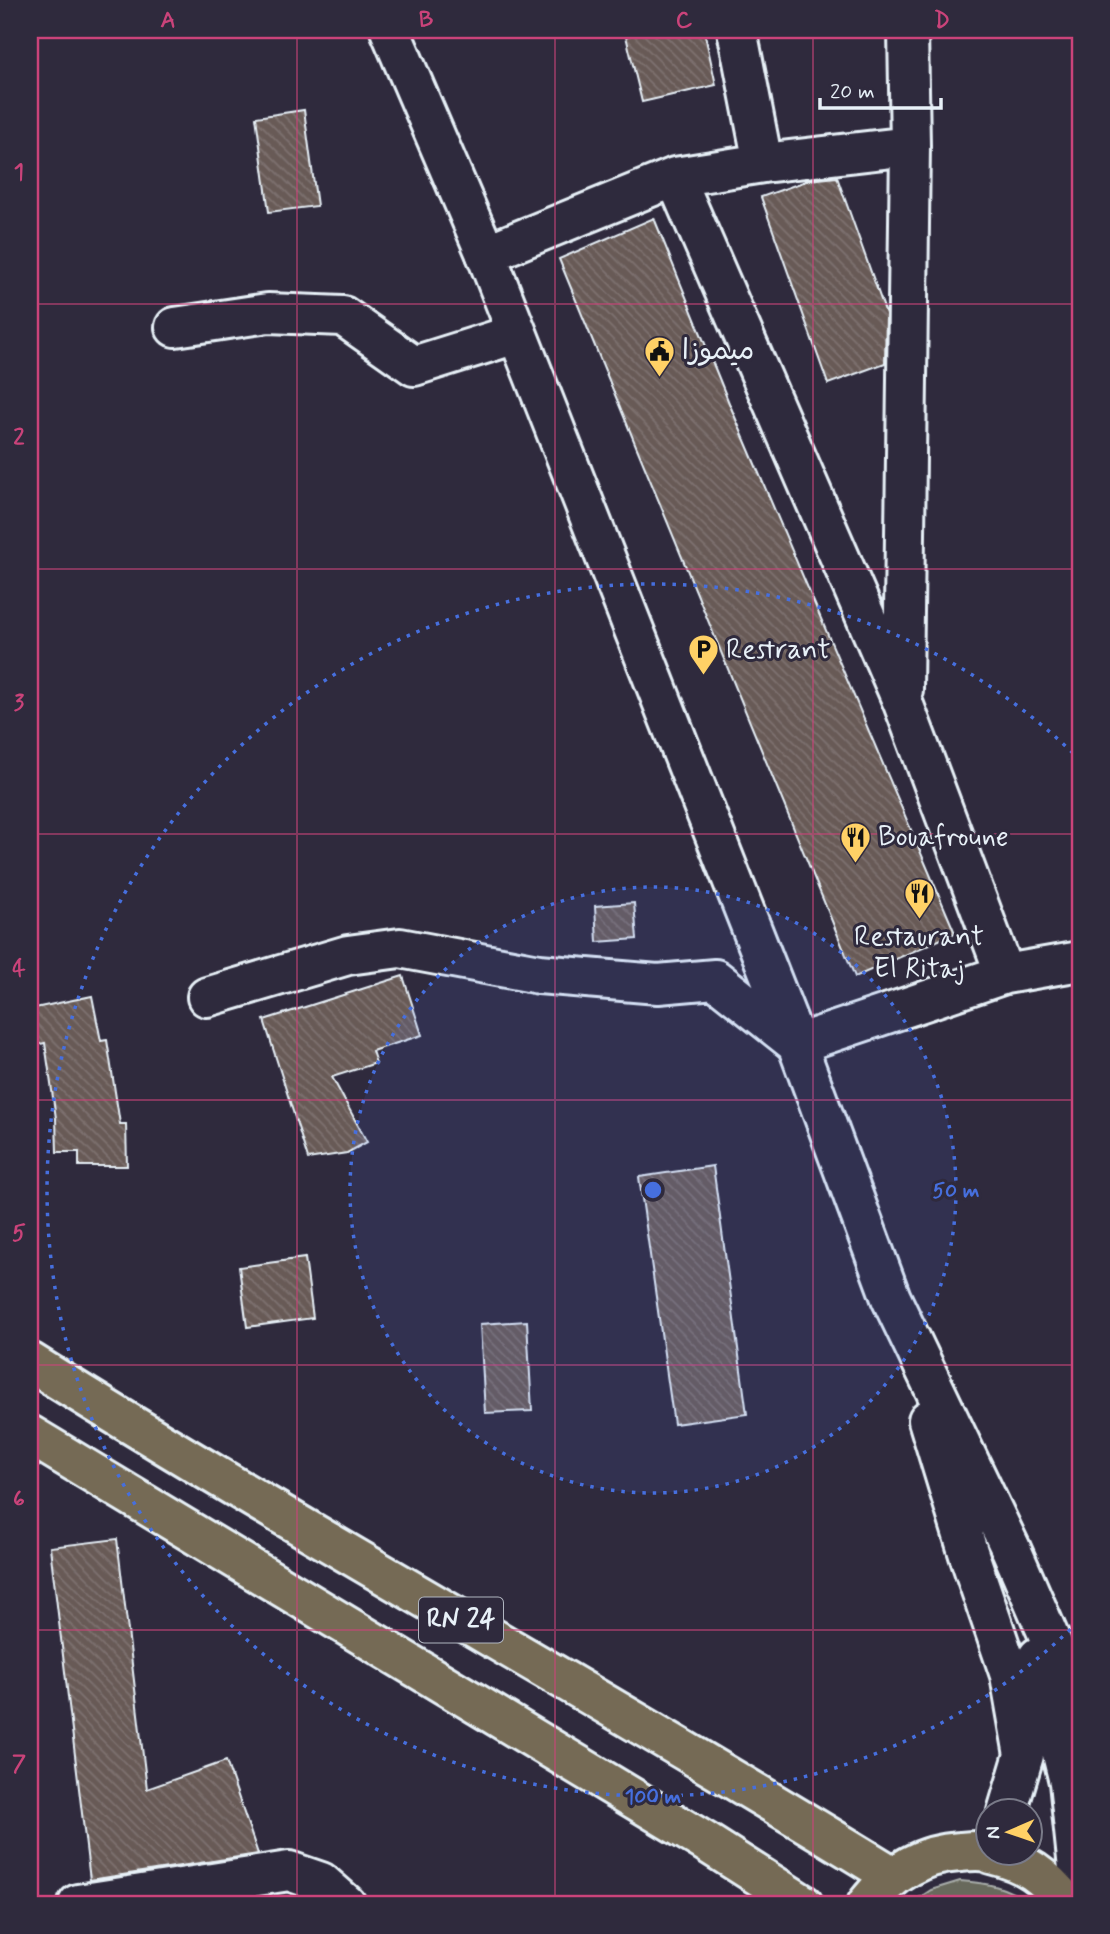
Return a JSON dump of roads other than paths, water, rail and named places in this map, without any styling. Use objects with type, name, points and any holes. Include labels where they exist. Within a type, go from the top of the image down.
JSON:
[{"type":"main road","name":"RN 24","points":[[30,1362],[536,1665],[772,1801],[893,1876]]},
{"type":"main road","name":"RN 24","points":[[30,1435],[704,1841],[803,1904]]},
{"type":"main road","points":[[867,1904],[893,1876],[916,1861],[942,1853],[974,1851]]},
{"type":"main road","points":[[1029,1868],[1049,1882],[1067,1904]]},
{"type":"street","points":[[390,30],[486,254],[797,1044],[891,1298],[969,1555],[1010,1675],[1024,1755],[1011,1798]]},
{"type":"street","points":[[737,30],[763,163]]},
{"type":"street","points":[[903,703],[910,146],[908,30]]},
{"type":"street","points":[[486,254],[675,177],[763,163],[910,146]]},
{"type":"street","points":[[675,177],[903,703],[1005,974]]},
{"type":"street","points":[[175,327],[268,313],[343,316],[414,366],[516,334]]},
{"type":"street","points":[[208,997],[348,956],[400,948],[539,974],[658,984],[715,979],[797,1044]]},
{"type":"street","points":[[797,1044],[1005,974],[1080,961]]},
{"type":"street","points":[[891,1298],[1011,1549],[1080,1708]]},
{"type":"street","points":[[1011,1549],[1069,1782],[1080,1888]]},
{"type":"street","points":[[78,1904],[289,1871],[321,1882],[346,1904]]},
{"type":"place","name":"ميموزا","points":[[659,378]]},
{"type":"place","name":"Restrant","points":[[703,677]]},
{"type":"place","name":"Bouafroune","points":[[855,864]]},
{"type":"place","name":"Restaurant El Ritaj","points":[[919,920]]}]
